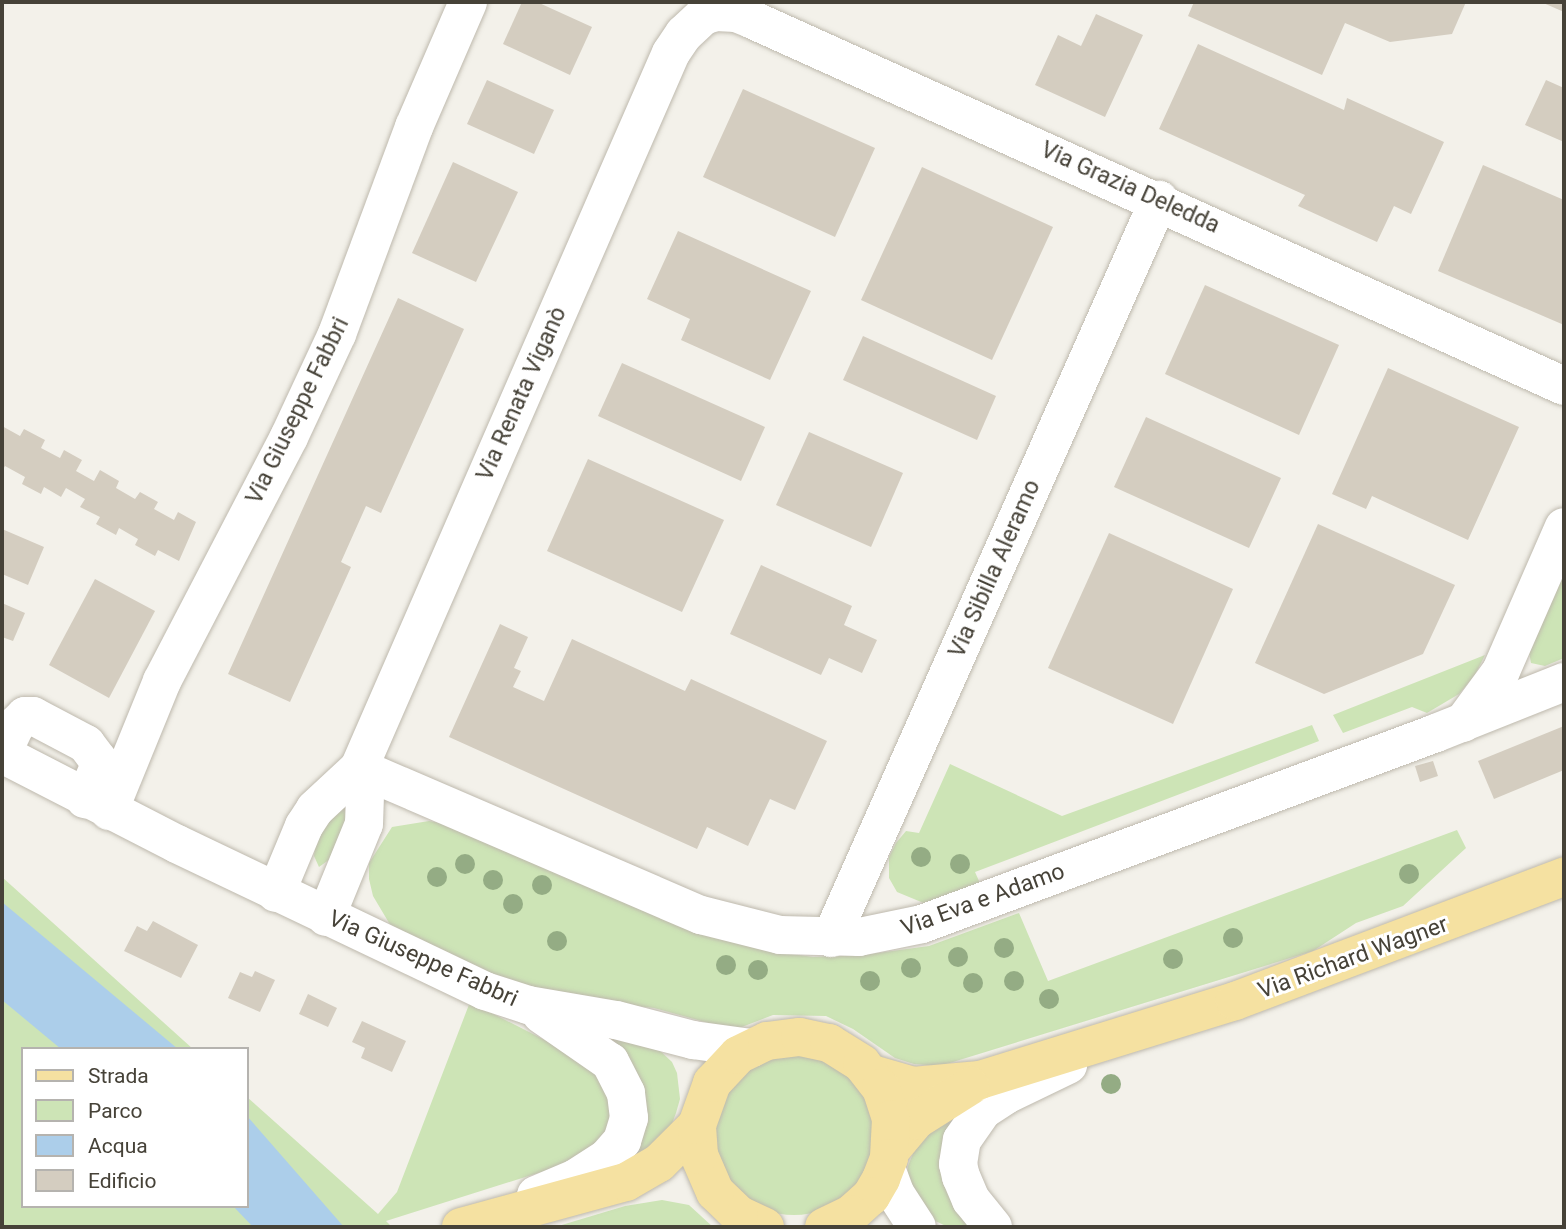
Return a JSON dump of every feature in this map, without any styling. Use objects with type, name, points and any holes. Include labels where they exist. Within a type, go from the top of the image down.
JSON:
[{"type":"main road","name":"Via Richard Wagner","points":[[464,1226],[626,1182],[659,1163],[701,1110],[722,1069],[751,1048],[784,1038],[814,1039],[840,1048],[872,1074],[913,1086],[980,1080],[1139,1032],[1317,972],[1564,877]]},
{"type":"main road","name":"Via Richard Wagner","points":[[872,1074],[889,1111],[888,1159]]},
{"type":"main road","name":"Via Richard Wagner","points":[[838,1221],[871,1196],[888,1159],[916,1121],[980,1080]]},
{"type":"main road","name":"Via Richard Wagner","points":[[701,1110],[703,1168],[718,1196],[739,1215],[765,1227]]},
{"type":"main road","name":"Via Richard Wagner","points":[[626,1182],[679,1186],[718,1196]]},
{"type":"street","name":"Via Giuseppe Fabbri","points":[[97,805],[289,437],[332,344],[364,267],[414,127],[468,2]]},
{"type":"street","name":"Via Grazia Deledda","points":[[693,24],[703,16],[716,12],[736,13],[753,20],[1564,386]]},
{"type":"street","name":"Via Renata Viganò","points":[[276,893],[304,826],[322,802],[359,768],[671,52],[693,24]]},
{"type":"street","name":"Via Sibilla Aleramo","points":[[831,938],[1159,201]]},
{"type":"street","points":[[1464,723],[1501,671],[1564,527]]},
{"type":"street","name":"Via Eva e Adamo","points":[[359,768],[701,915],[763,933],[831,938],[878,935],[922,924],[1464,723],[1564,682]]},
{"type":"street","name":"Via Giuseppe Fabbri","points":[[2,754],[97,805],[276,893],[466,982],[528,1005],[617,1020],[673,1034],[751,1048]]},
{"type":"street","points":[[326,917],[364,824],[365,793],[359,768]]},
{"type":"street","name":"Via Richard Wagner","points":[[464,1226],[595,1168],[615,1150],[627,1131],[626,1093],[610,1062],[528,1005]]},
{"type":"street","name":"Via Richard Wagner","points":[[993,1227],[971,1200],[961,1177],[959,1152],[966,1129],[983,1110],[1006,1094],[1139,1032]]},
{"type":"street","points":[[673,1034],[696,1066],[701,1110]]},
{"type":"street","points":[[888,1159],[895,1193],[917,1227]]},
{"type":"street","points":[[838,1221],[910,1227]]},
{"type":"green space","points":[[1564,572],[1564,658],[1545,666],[1531,663],[1529,652]]},
{"type":"green space","points":[[1485,655],[1475,675],[1459,694],[1427,713],[1412,707],[1343,733],[1333,715]]},
{"type":"green space","points":[[1312,725],[1319,741],[975,872],[983,890],[926,904],[897,892],[889,878],[889,857],[896,843],[906,831],[919,833],[950,764],[1062,816]]},
{"type":"green space","points":[[351,793],[348,821],[330,859],[319,867],[314,856],[316,837]]},
{"type":"green space","points":[[429,821],[451,825],[763,950],[813,957],[863,955],[929,946],[1019,913],[1048,981],[1457,830],[1466,848],[1403,906],[1356,923],[1313,951],[940,1066],[914,1064],[895,1058],[853,1029],[826,1016],[773,1015],[734,1030],[654,1008],[564,998],[489,976],[395,933],[373,896],[369,863],[392,827]]},
{"type":"green space","points":[[2,877],[191,1047],[21,1047],[21,1208],[248,1208],[248,1098],[378,1214],[397,1192],[470,1002],[572,1054],[601,1073],[616,1122],[579,1160],[386,1221],[392,1227],[2,1227]]},
{"type":"green space","points":[[586,1032],[655,1046],[672,1062],[677,1073],[680,1099],[676,1113],[671,1126],[644,1154],[628,1156]]},
{"type":"green space","points":[[794,1055],[825,1061],[851,1078],[868,1104],[874,1135],[868,1166],[851,1192],[825,1209],[794,1215],[763,1209],[737,1192],[720,1166],[714,1135],[720,1104],[737,1078],[763,1061]]},
{"type":"green space","points":[[952,1110],[975,1227],[948,1227],[927,1217],[907,1180],[908,1166],[918,1141]]},
{"type":"green space","points":[[662,1200],[689,1205],[713,1227],[555,1227],[625,1206]]},
{"type":"water","points":[[2,902],[176,1047],[59,1047],[2,1000]]},
{"type":"water","points":[[248,1117],[344,1227],[253,1227],[235,1208],[248,1208]]},
{"type":"building","points":[[522,2],[537,2],[592,27],[570,75],[503,44]]},
{"type":"building","points":[[1194,2],[1466,2],[1452,34],[1390,42],[1345,23],[1322,75],[1188,16]]},
{"type":"building","points":[[1541,2],[1564,2],[1564,12]]},
{"type":"building","points":[[1096,14],[1143,35],[1105,117],[1035,85],[1058,35],[1081,46]]},
{"type":"building","points":[[1198,44],[1344,110],[1347,98],[1444,142],[1411,214],[1394,206],[1377,242],[1298,206],[1305,195],[1159,129]]},
{"type":"building","points":[[487,80],[554,110],[534,154],[467,124]]},
{"type":"building","points":[[1546,80],[1564,88],[1564,142],[1525,125]]},
{"type":"building","points":[[743,89],[875,148],[835,237],[703,177]]},
{"type":"building","points":[[453,162],[518,192],[476,282],[412,253]]},
{"type":"building","points":[[1483,165],[1564,200],[1564,325],[1438,271]]},
{"type":"building","points":[[922,167],[1053,227],[992,360],[861,300]]},
{"type":"building","points":[[678,231],[811,291],[770,380],[681,340],[690,319],[647,299]]},
{"type":"building","points":[[1205,285],[1339,345],[1299,435],[1165,374]]},
{"type":"building","points":[[398,298],[464,329],[381,513],[366,506],[341,562],[351,567],[290,702],[228,674]]},
{"type":"building","points":[[863,336],[996,396],[977,440],[843,380]]},
{"type":"building","points":[[622,363],[765,427],[741,481],[598,416]]},
{"type":"building","points":[[1388,368],[1519,427],[1468,540],[1372,496],[1366,509],[1332,494]]},
{"type":"building","points":[[1146,417],[1281,478],[1249,548],[1114,487]]},
{"type":"building","points":[[2,426],[20,436],[24,429],[45,440],[41,448],[60,458],[64,450],[82,460],[76,471],[94,481],[100,470],[119,481],[116,488],[135,499],[140,492],[158,502],[154,509],[174,520],[178,512],[196,522],[179,561],[158,550],[155,556],[135,545],[138,539],[119,528],[116,535],[96,524],[100,517],[80,507],[85,499],[66,488],[61,497],[44,487],[41,494],[22,484],[25,477],[5,466],[2,471]]},
{"type":"building","points":[[809,432],[903,473],[871,547],[776,505]]},
{"type":"building","points":[[588,459],[724,520],[682,612],[547,551]]},
{"type":"building","points":[[1318,524],[1455,585],[1423,654],[1324,694],[1255,663]]},
{"type":"building","points":[[2,529],[44,547],[28,585],[2,574]]},
{"type":"building","points":[[1109,533],[1233,589],[1173,724],[1048,668]]},
{"type":"building","points":[[761,565],[852,606],[844,625],[877,640],[862,673],[829,658],[821,675],[730,634]]},
{"type":"building","points":[[95,579],[155,611],[109,698],[49,665]]},
{"type":"building","points":[[2,603],[25,613],[13,641],[2,637]]},
{"type":"building","points":[[500,624],[528,637],[514,668],[521,671],[513,687],[544,701],[572,639],[685,691],[691,679],[827,741],[795,810],[770,799],[748,846],[707,827],[697,849],[449,737]]},
{"type":"building","points":[[1564,726],[1564,770],[1494,799],[1478,761]]},
{"type":"building","points":[[1433,761],[1438,776],[1420,782],[1415,766]]},
{"type":"building","points":[[153,921],[198,945],[181,978],[124,951],[137,926],[147,931]]},
{"type":"building","points":[[255,971],[275,980],[260,1012],[228,998],[240,972],[252,977]]},
{"type":"building","points":[[308,994],[337,1008],[328,1027],[299,1014]]},
{"type":"building","points":[[362,1021],[406,1041],[392,1072],[361,1058],[365,1048],[352,1042]]}]
